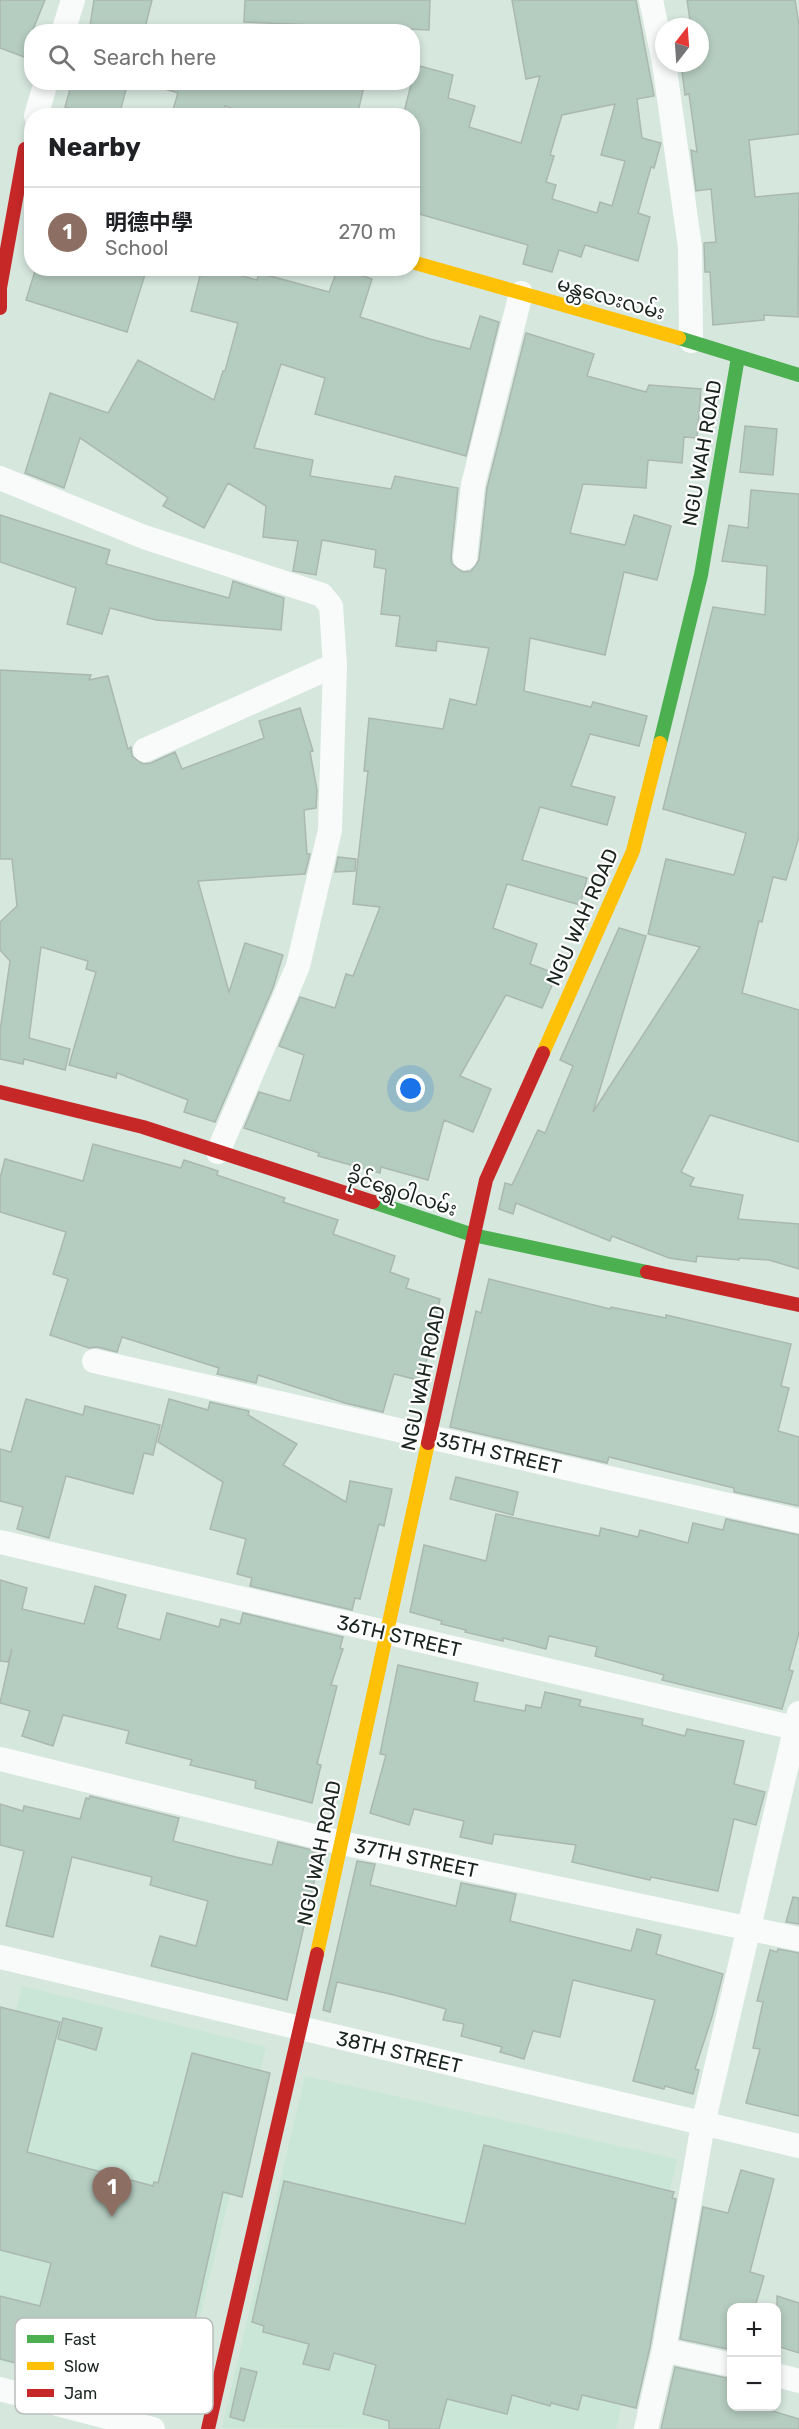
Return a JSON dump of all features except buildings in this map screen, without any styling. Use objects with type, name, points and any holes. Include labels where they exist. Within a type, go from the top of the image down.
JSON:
[{"type":"street","points":[[66,24],[73,0]]},
{"type":"street","points":[[651,0],[655,19]]},
{"type":"street","points":[[665,72],[690,247],[691,341]]},
{"type":"street","points":[[38,108],[44,90]]},
{"type":"street","points":[[0,308],[0,288],[24,143]]},
{"type":"street","name":"မန္တလေးလမ်း","points":[[420,264],[691,341],[799,375]]},
{"type":"street","points":[[465,558],[473,485],[521,293]]},
{"type":"street","name":"NGU WAH ROAD","points":[[213,2407],[342,1843],[486,1180],[633,850],[701,575],[738,357]]},
{"type":"street","points":[[0,478],[144,537],[322,595],[331,606],[335,665],[330,830],[298,966],[218,1152]]},
{"type":"street","points":[[145,750],[335,665]]},
{"type":"street","name":"ခိုင်ရွှေဝါလမ်း","points":[[0,1092],[143,1127],[473,1235],[799,1305]]},
{"type":"street","name":"35TH STREET","points":[[94,1361],[799,1521]]},
{"type":"street","name":"36TH STREET","points":[[0,1542],[386,1632],[798,1724]]},
{"type":"street","points":[[646,2429],[664,2350],[703,2124],[798,1724]]},
{"type":"street","name":"37TH STREET","points":[[0,1759],[342,1843],[799,1939]]},
{"type":"street","name":"38TH STREET","points":[[0,1957],[799,2146]]},
{"type":"street","points":[[664,2350],[727,2364]]},
{"type":"street","points":[[781,2376],[799,2380]]},
{"type":"street","points":[[0,2389],[15,2393]]},
{"type":"street","points":[[96,2414],[153,2429]]},
{"type":"street","name":"NGU WAH ROAD","points":[[208,2429],[211,2414]]},
{"type":"shaded area","points":[[22,1986],[266,2047],[200,2318],[15,2318],[15,2365],[0,2361],[0,2073]]},
{"type":"shaded area","points":[[305,2076],[677,2159],[616,2429],[222,2428]]},
{"type":"traffic: fast","points":[[679,338],[799,375]]},
{"type":"traffic: fast","points":[[660,743],[701,575],[738,357]]},
{"type":"traffic: fast","points":[[373,1202],[473,1235],[647,1272]]},
{"type":"traffic: slow","points":[[420,264],[679,338]]},
{"type":"traffic: slow","points":[[543,1053],[633,851],[660,743]]},
{"type":"traffic: slow","points":[[317,1954],[428,1443]]},
{"type":"traffic: jam","points":[[0,308],[0,288],[24,155]]},
{"type":"traffic: jam","points":[[428,1443],[486,1180],[543,1053]]},
{"type":"traffic: jam","points":[[0,1092],[143,1127],[373,1202]]},
{"type":"traffic: jam","points":[[647,1272],[799,1305]]},
{"type":"traffic: jam","points":[[213,2407],[317,1954]]},
{"type":"traffic: jam","points":[[208,2429],[211,2414]]},
{"type":"place","name":"明德中學","points":[[112,2217]]}]
